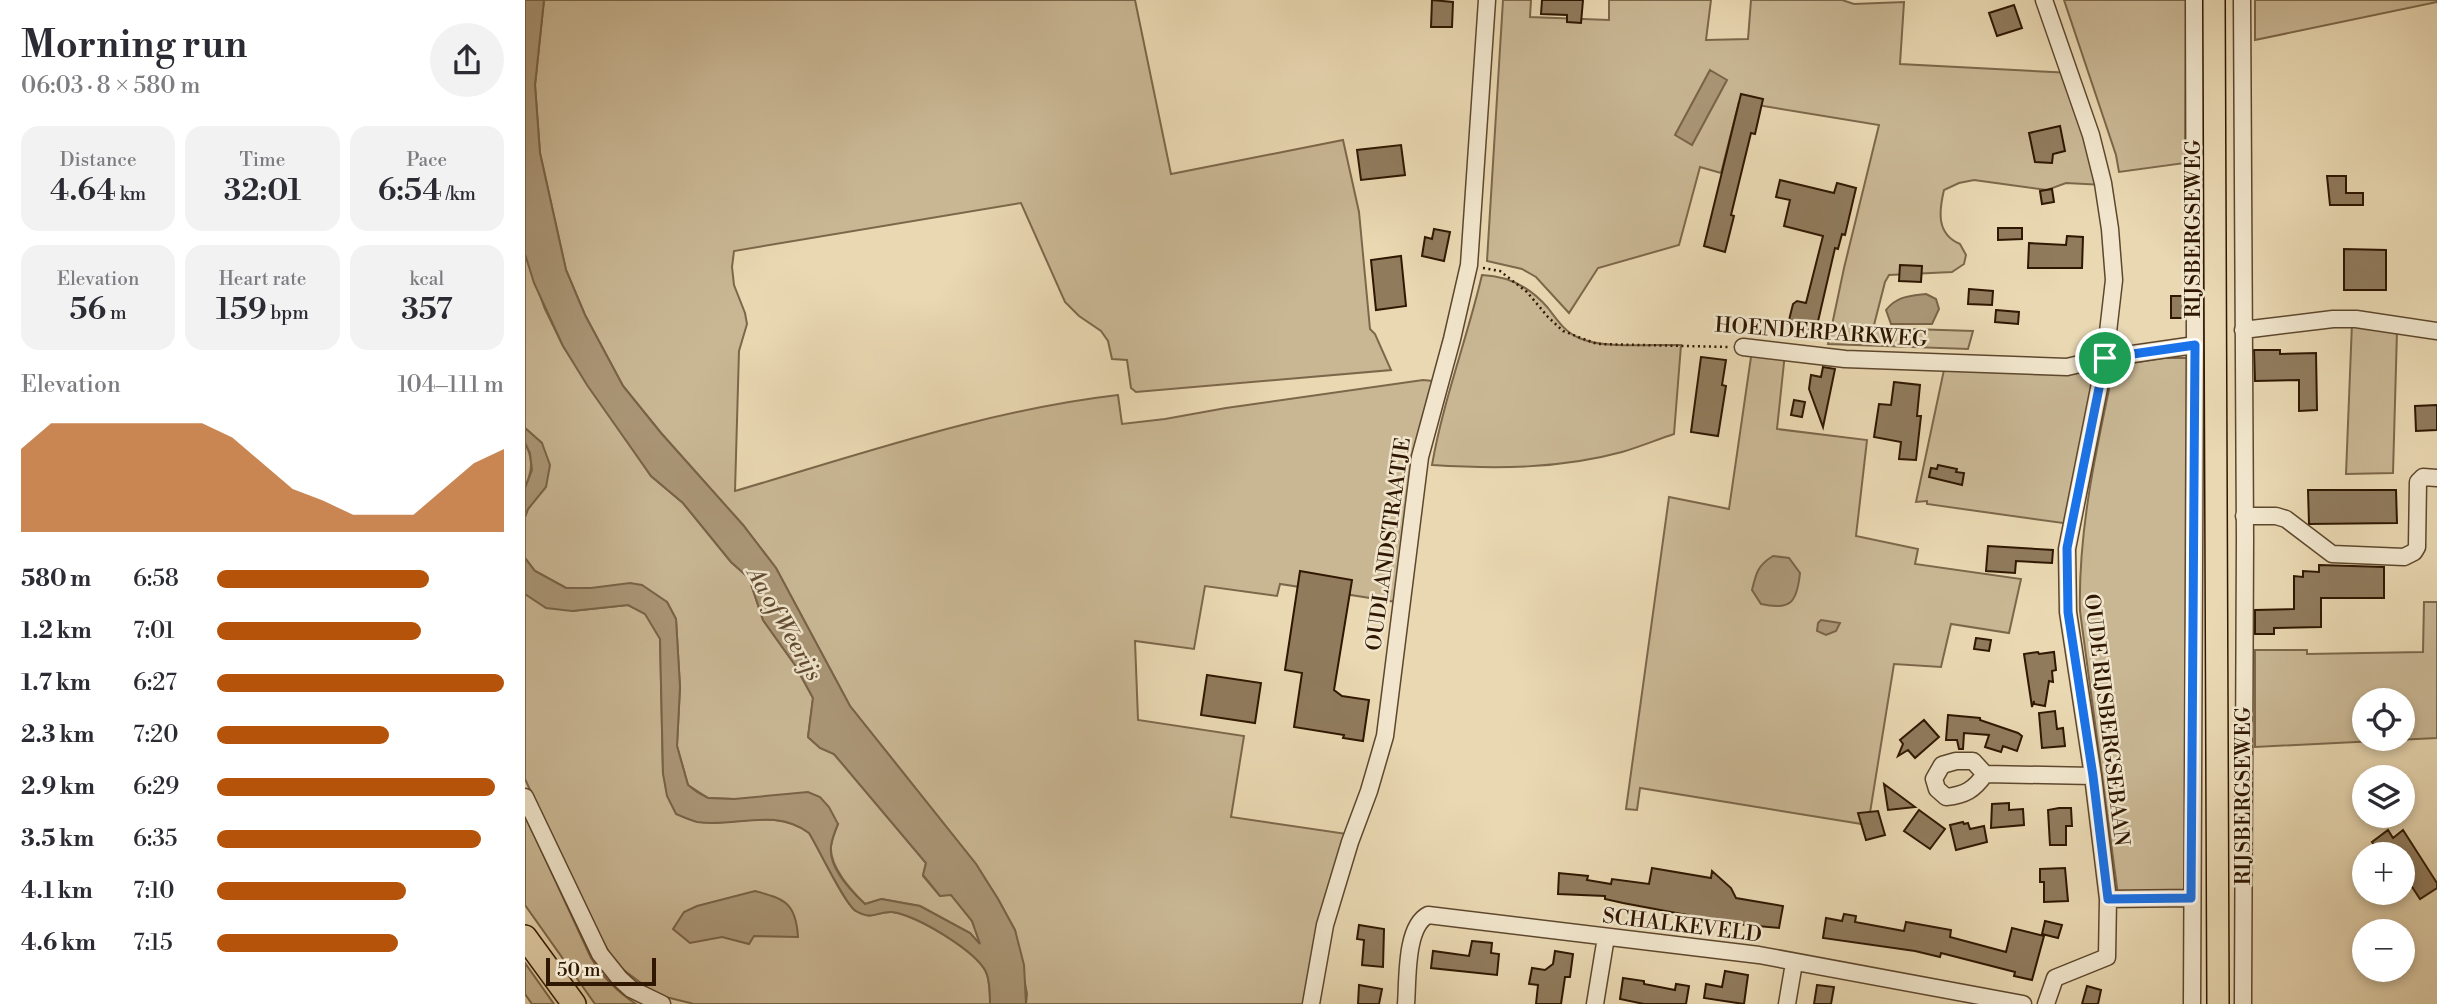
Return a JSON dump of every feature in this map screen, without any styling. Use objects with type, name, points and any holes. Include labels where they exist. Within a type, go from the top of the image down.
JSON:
[{"type":"highway","points":[[525,937],[573,1004]]},
{"type":"main road","name":"RIJSBERGSEWEG","points":[[2214,0],[2218,1004]]},
{"type":"street","name":"OUDLANDSTRAATJE","points":[[1311,1004],[1325,925],[1384,736],[1420,457],[1469,265],[1487,0]]},
{"type":"street","name":"OUDE RIJSBERGSEBAAN","points":[[2044,0],[2091,135],[2103,183],[2114,280],[2105,358],[2067,548],[2068,612],[2093,776],[2108,899],[2107,957],[2055,978],[2046,1004]]},
{"type":"street","name":"RIJSBERGSEWEG","points":[[2192,1004],[2195,345],[2193,0]]},
{"type":"street","name":"RIJSBERGSEWEG","points":[[2242,0],[2243,1004]]},
{"type":"street","points":[[2243,330],[2333,319],[2356,319],[2437,331]]},
{"type":"street","name":"HOENDERPARKWEG","points":[[1743,348],[1845,359],[2067,367],[2105,358],[2195,345]]},
{"type":"street","points":[[2244,516],[2276,516],[2286,519],[2332,554],[2404,557],[2414,552],[2417,547],[2418,482],[2423,477],[2437,478]]},
{"type":"street","points":[[1985,774],[2093,776]]},
{"type":"street","points":[[525,797],[605,960],[631,989],[662,1004]]},
{"type":"street","points":[[2108,899],[2191,898]]},
{"type":"street","name":"SCHALKEVELD","points":[[1406,1004],[1412,934],[1428,915],[1759,956],[2023,1004]]},
{"type":"street","points":[[1595,1004],[1606,937]]},
{"type":"street","points":[[1787,1004],[1794,963]]},
{"type":"path","name":"HOENDERPARKWEG","points":[[1469,265],[1500,271],[1527,292],[1563,331],[1597,344],[1743,348]]},
{"type":"shaded area","points":[[544,0],[1135,0],[1171,174],[1343,140],[1359,212],[1370,329],[1375,334],[1391,370],[1136,392],[1131,388],[1127,360],[1112,359],[1108,341],[1101,331],[1079,316],[1065,302],[1021,203],[734,251],[732,267],[734,285],[747,324],[739,351],[735,491],[973,422],[1069,402],[1118,395],[1122,424],[1423,380],[1433,381],[1396,602],[1280,584],[1277,596],[1205,586],[1194,649],[1135,641],[1138,720],[1244,736],[1231,817],[1347,834],[1306,1004],[1026,1004],[1027,994],[1015,930],[976,864],[850,706],[776,568],[743,525],[623,386],[585,315],[566,270],[540,153],[535,85]]},
{"type":"shaded area","points":[[1503,0],[1531,0],[1530,17],[1609,20],[1609,0],[1711,0],[1706,40],[1748,39],[1751,0],[1842,0],[1854,4],[1904,2],[1900,64],[2072,73],[2104,185],[2066,183],[2047,190],[1974,180],[1944,190],[1941,221],[1947,234],[1960,244],[1966,255],[1964,264],[1952,272],[1889,275],[1874,325],[1880,328],[1973,331],[1968,349],[1828,344],[1879,125],[1739,102],[1721,173],[1700,167],[1679,245],[1598,268],[1569,313],[1536,277],[1522,269],[1487,261]]},
{"type":"shaded area","points":[[2064,0],[2186,0],[2185,163],[2119,172],[2116,155]]},
{"type":"shaded area","points":[[2255,0],[2437,0],[2437,2],[2255,40]]},
{"type":"shaded area","points":[[525,254],[545,309],[563,346],[651,476],[683,503],[731,562],[749,578],[763,620],[795,665],[813,698],[808,737],[820,748],[834,754],[926,863],[923,876],[940,896],[951,894],[972,921],[981,946],[970,933],[920,906],[882,899],[865,904],[842,878],[831,854],[838,824],[734,799],[708,798],[688,785],[677,746],[680,687],[676,619],[667,602],[591,588],[566,588],[535,571],[525,558],[525,517],[545,487],[542,443],[525,428]]},
{"type":"shaded area","points":[[1482,275],[1501,278],[1527,289],[1565,329],[1579,338],[1614,345],[1681,345],[1674,434],[1622,452],[1575,462],[1503,467],[1432,465],[1442,417]]},
{"type":"shaded area","points":[[2352,323],[2397,331],[2393,473],[2346,474]]},
{"type":"shaded area","points":[[1752,350],[1785,353],[1777,429],[1867,440],[1856,536],[1918,549],[1915,564],[2021,579],[2009,633],[1951,624],[1941,667],[1894,664],[1868,825],[1640,788],[1637,810],[1626,809],[1669,497],[1729,509]]},
{"type":"shaded area","points":[[2163,358],[2187,358],[2187,891],[2118,895],[2080,611],[2082,549],[2090,488],[2114,366]]},
{"type":"shaded area","points":[[1945,365],[2097,368],[2070,524],[1927,504],[1927,501],[1916,502]]},
{"type":"shaded area","points":[[525,443],[531,466],[525,488]]},
{"type":"shaded area","points":[[525,594],[572,611],[628,605],[645,613],[660,638],[663,774],[715,823],[775,820],[798,826],[809,833],[839,887],[856,911],[867,915],[887,912],[902,914],[929,926],[958,944],[980,963],[986,972],[990,1004],[694,1004],[662,996],[621,968],[611,956],[581,901],[525,779]]},
{"type":"shaded area","points":[[2424,602],[2437,602],[2437,738],[2415,739],[2415,688],[2352,688],[2352,742],[2255,747],[2255,650],[2307,650],[2307,654],[2423,652]]},
{"type":"shaded area","points":[[525,815],[591,958],[611,984],[636,1004],[595,1004],[525,905]]},
{"type":"shaded area","points":[[525,963],[554,1004],[532,1004],[525,994]]},
{"type":"water","name":"Aa of Weerijs","points":[[525,0],[544,0],[535,85],[540,153],[566,270],[585,315],[623,386],[743,525],[776,568],[850,706],[976,864],[1015,930],[1024,965],[1026,1004],[990,1004],[988,979],[980,963],[958,944],[929,926],[902,914],[887,912],[871,915],[856,911],[839,887],[809,833],[796,825],[768,820],[697,822],[676,814],[667,796],[663,774],[660,639],[645,614],[628,605],[572,611],[546,608],[525,594],[525,558],[535,571],[566,588],[630,583],[642,585],[667,602],[676,619],[680,687],[677,746],[688,785],[708,798],[734,799],[808,792],[820,797],[838,824],[831,846],[833,862],[847,885],[865,904],[881,899],[920,906],[970,933],[980,944],[972,921],[951,895],[940,896],[923,875],[926,863],[834,754],[820,748],[808,737],[813,698],[795,665],[763,620],[749,578],[731,562],[683,503],[651,476],[563,346],[534,283],[525,254]]},
{"type":"water","points":[[1710,70],[1727,80],[1692,145],[1675,135]]},
{"type":"water","points":[[1926,294],[1936,299],[1939,309],[1932,324],[1891,324],[1886,310],[1890,305],[1904,298]]},
{"type":"water","points":[[525,428],[542,443],[550,465],[546,487],[528,509],[525,517],[525,488],[532,470],[530,453],[525,443]]},
{"type":"water","points":[[1773,556],[1789,558],[1800,573],[1797,591],[1786,605],[1761,604],[1752,590],[1758,570]]},
{"type":"water","points":[[1821,620],[1840,623],[1836,631],[1826,635],[1817,631]]},
{"type":"water","points":[[755,891],[787,904],[795,917],[798,937],[754,936],[749,944],[722,937],[690,943],[673,929],[684,912]]},
{"type":"building","points":[[1432,0],[1453,2],[1452,27],[1431,27]]},
{"type":"building","points":[[1542,0],[1583,0],[1581,23],[1567,22],[1567,15],[1541,14]]},
{"type":"building","points":[[2014,5],[2022,28],[1997,36],[1989,13]]},
{"type":"building","points":[[1741,94],[1763,99],[1755,134],[1751,133],[1725,252],[1704,246]]},
{"type":"building","points":[[2060,126],[2065,151],[2053,154],[2052,163],[2035,162],[2029,133]]},
{"type":"building","points":[[1401,145],[1405,175],[1361,180],[1357,150]]},
{"type":"building","points":[[2327,176],[2346,176],[2346,193],[2363,193],[2363,205],[2330,205]]},
{"type":"building","points":[[1780,180],[1834,193],[1837,183],[1856,188],[1845,235],[1842,234],[1838,249],[1835,248],[1816,330],[1788,324],[1793,304],[1797,301],[1806,303],[1823,236],[1784,226],[1790,200],[1776,197]]},
{"type":"building","points":[[2052,189],[2054,202],[2042,204],[2040,191]]},
{"type":"building","points":[[1998,228],[2022,228],[2022,239],[1998,240]]},
{"type":"building","points":[[1434,229],[1450,232],[1444,261],[1422,256],[1425,237],[1432,239]]},
{"type":"building","points":[[2067,236],[2083,237],[2082,268],[2028,268],[2029,243],[2066,245]]},
{"type":"building","points":[[2344,249],[2386,250],[2386,290],[2344,290]]},
{"type":"building","points":[[1401,256],[1406,306],[1376,310],[1371,260]]},
{"type":"building","points":[[1900,265],[1922,266],[1921,282],[1899,281]]},
{"type":"building","points":[[1969,289],[1993,291],[1992,305],[1968,304]]},
{"type":"building","points":[[2171,296],[2184,296],[2184,318],[2171,318]]},
{"type":"building","points":[[1996,310],[2019,312],[2018,324],[1995,322]]},
{"type":"building","points":[[2254,350],[2280,350],[2280,354],[2316,353],[2317,410],[2299,411],[2299,380],[2255,381]]},
{"type":"building","points":[[1701,357],[1726,360],[1722,385],[1726,386],[1718,436],[1691,432]]},
{"type":"building","points":[[1823,367],[1835,369],[1823,427],[1809,389],[1811,375],[1821,377]]},
{"type":"building","points":[[1894,382],[1920,385],[1917,416],[1921,416],[1916,460],[1899,459],[1901,442],[1874,437],[1879,404],[1891,405]]},
{"type":"building","points":[[1794,400],[1805,402],[1802,417],[1791,415]]},
{"type":"building","points":[[2437,405],[2437,430],[2416,431],[2415,406]]},
{"type":"building","points":[[1938,465],[1964,473],[1962,485],[1929,477],[1931,468],[1937,469]]},
{"type":"building","points":[[2308,490],[2396,490],[2397,523],[2309,524]]},
{"type":"building","points":[[1988,546],[2053,550],[2052,563],[2016,561],[2015,573],[1986,571]]},
{"type":"building","points":[[2319,565],[2384,567],[2384,598],[2321,598],[2321,627],[2274,628],[2274,634],[2255,634],[2255,610],[2294,609],[2294,576],[2303,577],[2303,571],[2319,572]]},
{"type":"building","points":[[1300,571],[1352,580],[1334,690],[1342,696],[1369,700],[1363,741],[1343,738],[1344,735],[1294,727],[1302,673],[1285,670]]},
{"type":"building","points":[[1976,638],[1991,640],[1989,651],[1974,649]]},
{"type":"building","points":[[2054,652],[2056,670],[2052,671],[2053,682],[2049,681],[2045,706],[2034,704],[2034,701],[2032,707],[2024,654]]},
{"type":"building","points":[[1207,675],[1261,683],[1255,723],[1201,715]]},
{"type":"building","points":[[2055,711],[2057,729],[2063,728],[2065,746],[2042,748],[2039,713]]},
{"type":"building","points":[[1948,715],[1980,718],[2018,733],[2022,736],[2017,751],[2003,746],[2001,752],[1985,747],[1989,735],[1964,733],[1963,749],[1959,749],[1957,740],[1946,740]]},
{"type":"building","points":[[1924,720],[1939,737],[1915,758],[1908,750],[1898,756],[1903,744],[1900,740]]},
{"type":"building","points":[[1884,784],[1915,807],[1888,810]]},
{"type":"building","points":[[2009,803],[2009,810],[2023,809],[2024,825],[1991,828],[1992,804]]},
{"type":"building","points":[[2071,808],[2072,826],[2066,826],[2066,845],[2050,845],[2048,810]]},
{"type":"building","points":[[1919,810],[1945,829],[1930,849],[1904,831]]},
{"type":"building","points":[[1878,811],[1885,835],[1866,840],[1858,813]]},
{"type":"building","points":[[1968,823],[1970,829],[1984,826],[1987,842],[1956,850],[1950,825]]},
{"type":"building","points":[[2388,830],[2393,838],[2403,830],[2411,842],[2372,842]]},
{"type":"building","points":[[2415,849],[2437,883],[2437,888],[2420,899],[2415,891]]},
{"type":"building","points":[[1652,868],[1711,878],[1712,871],[1731,888],[1736,898],[1783,906],[1779,928],[1735,924],[1623,903],[1605,899],[1605,896],[1558,894],[1559,873],[1588,876],[1587,880],[1611,884],[1612,879],[1649,884]]},
{"type":"building","points":[[2065,868],[2068,901],[2044,902],[2044,882],[2040,882],[2040,869]]},
{"type":"building","points":[[1844,914],[1856,916],[1855,922],[1904,931],[1906,922],[1951,930],[1950,937],[2006,952],[2012,928],[2044,936],[2032,980],[2014,976],[2015,972],[1941,953],[1940,957],[1823,938],[1826,918],[1842,921]]},
{"type":"building","points":[[2045,921],[2062,925],[2058,938],[2042,934]]},
{"type":"building","points":[[1359,925],[1384,929],[1383,967],[1362,965],[1364,940],[1357,939]]},
{"type":"building","points":[[1472,941],[1492,943],[1491,953],[1499,954],[1497,975],[1431,968],[1433,951],[1469,956]]},
{"type":"building","points":[[1555,951],[1573,954],[1570,977],[1565,977],[1561,1004],[1536,1004],[1538,985],[1529,984],[1532,968],[1545,970],[1553,964]]},
{"type":"building","points":[[1725,971],[1748,975],[1744,1004],[1704,998],[1706,984],[1722,987]]},
{"type":"building","points":[[1623,978],[1675,990],[1676,984],[1689,986],[1686,1004],[1644,1004],[1620,999]]},
{"type":"building","points":[[1359,985],[1382,989],[1379,1004],[1358,1004]]},
{"type":"building","points":[[1817,985],[1834,987],[1831,1004],[1814,1004]]},
{"type":"building","points":[[2087,986],[2101,990],[2098,1004],[2082,1004]]},
{"type":"route","points":[[2195,345],[2191,898],[2108,899],[2093,776],[2068,612],[2067,548],[2105,358],[2195,345]]}]
